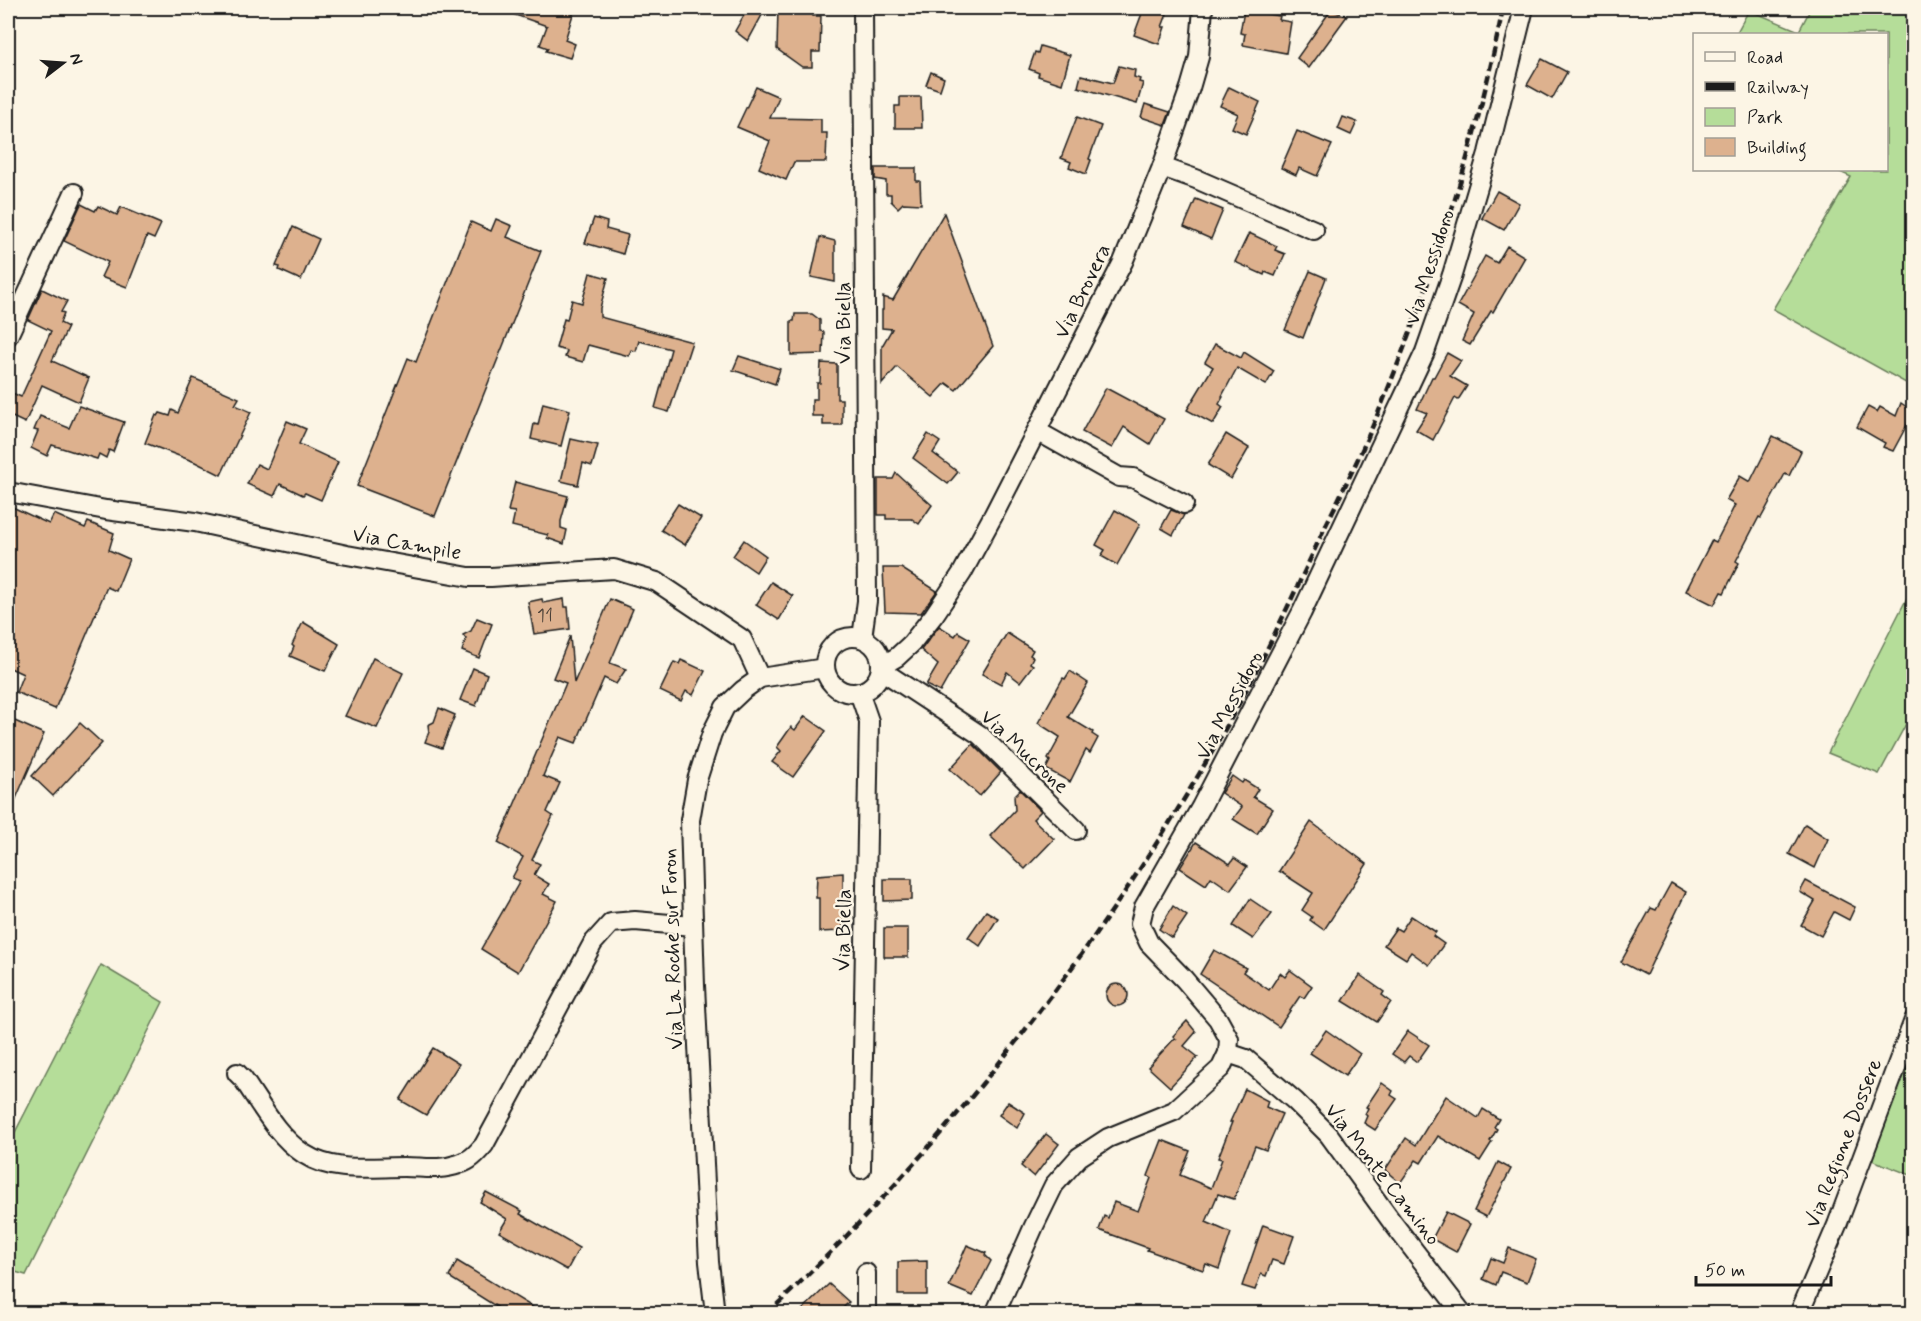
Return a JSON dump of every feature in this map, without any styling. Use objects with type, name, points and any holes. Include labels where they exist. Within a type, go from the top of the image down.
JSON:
[{"type":"street","name":"Via Biella","points":[[862,638],[867,601],[863,8]]},
{"type":"street","name":"Via Brovera","points":[[881,666],[897,657],[934,615],[962,573],[1123,262],[1162,167],[1190,88],[1199,57],[1203,8]]},
{"type":"street","name":"Via Messidoro","points":[[1228,1053],[1228,1039],[1218,1019],[1149,943],[1140,924],[1144,907],[1201,807],[1302,612],[1425,352],[1452,275],[1488,153],[1524,8]]},
{"type":"street","points":[[1162,167],[1196,179],[1314,230]]},
{"type":"street","points":[[8,336],[74,193]]},
{"type":"street","points":[[1037,431],[1119,477],[1133,478],[1184,504]]},
{"type":"street","name":"Via Campile","points":[[8,492],[94,508],[195,522],[347,555],[469,577],[614,569],[657,582],[742,639],[760,678]]},
{"type":"street","points":[[846,637],[862,638],[875,647],[881,666],[874,684],[860,692],[850,693],[833,685],[827,677],[825,660],[832,645],[846,637]]},
{"type":"street","name":"Via Mucrone","points":[[881,666],[980,735],[1076,830]]},
{"type":"street","points":[[760,678],[825,668]]},
{"type":"street","name":"Via La Roche sur Foron","points":[[714,1305],[709,1262],[690,820],[697,780],[712,733],[725,707],[760,678]]},
{"type":"street","name":"Via Biella","points":[[860,692],[869,721],[861,1169]]},
{"type":"street","points":[[237,1073],[286,1139],[306,1155],[337,1167],[439,1169],[457,1165],[474,1157],[484,1145],[593,943],[611,923],[635,921],[693,926]]},
{"type":"street","name":"Via Regione Dossere","points":[[1799,1314],[1837,1225],[1914,1020]]},
{"type":"street","points":[[995,1314],[1054,1185],[1079,1157],[1108,1138],[1174,1111],[1221,1068],[1228,1053]]},
{"type":"street","name":"Via Monte Camino","points":[[1228,1053],[1246,1059],[1329,1135],[1463,1314]]},
{"type":"street","points":[[866,1273],[866,1314]]},
{"type":"green space","points":[[1811,8],[1913,8],[1913,387],[1773,309],[1851,177],[1838,171],[1888,171],[1888,33],[1737,33],[1749,10],[1799,31]]},
{"type":"green space","points":[[1913,586],[1913,711],[1879,774],[1828,753]]},
{"type":"green space","points":[[101,965],[163,1002],[26,1275],[8,1270],[8,1146]]},
{"type":"green space","points":[[1913,1020],[1913,1176],[1862,1156]]},
{"type":"building","points":[[501,8],[575,8],[565,40],[575,44],[570,58],[546,51],[548,48],[540,45],[547,26],[501,10]]},
{"type":"building","points":[[748,8],[762,15],[748,41],[735,31]]},
{"type":"building","points":[[778,8],[812,8],[813,16],[821,16],[820,52],[812,52],[812,67],[802,67],[777,49]]},
{"type":"building","points":[[1144,8],[1167,14],[1159,44],[1134,35]]},
{"type":"building","points":[[1244,10],[1280,16],[1279,20],[1291,22],[1286,53],[1243,45],[1245,34],[1240,33]]},
{"type":"building","points":[[1331,10],[1347,16],[1309,68],[1297,58]]},
{"type":"building","points":[[1040,46],[1070,55],[1062,84],[1038,76],[1039,73],[1029,69],[1035,52],[1038,53]]},
{"type":"building","points":[[1542,59],[1567,72],[1552,99],[1527,85]]},
{"type":"building","points":[[1119,66],[1135,70],[1134,77],[1143,83],[1137,104],[1078,87],[1081,75],[1113,83]]},
{"type":"building","points":[[931,72],[944,78],[940,90],[926,85]]},
{"type":"building","points":[[756,87],[779,97],[770,118],[821,119],[821,133],[827,133],[826,162],[794,162],[786,180],[759,168],[770,141],[737,127]]},
{"type":"building","points":[[1229,87],[1260,102],[1246,134],[1232,128],[1238,114],[1220,106]]},
{"type":"building","points":[[900,97],[921,97],[922,128],[895,128],[895,106],[900,106]]},
{"type":"building","points":[[1145,104],[1170,112],[1165,125],[1141,117]]},
{"type":"building","points":[[1077,117],[1101,126],[1086,174],[1069,167],[1071,162],[1061,158]]},
{"type":"building","points":[[1343,117],[1357,122],[1351,135],[1338,129]]},
{"type":"building","points":[[1297,131],[1332,145],[1317,176],[1299,168],[1296,175],[1281,168]]},
{"type":"building","points":[[875,168],[916,168],[916,181],[920,181],[921,204],[903,203],[898,208],[891,201],[891,194],[886,194],[886,181],[875,179]]},
{"type":"building","points":[[1497,191],[1519,203],[1504,230],[1482,218]]},
{"type":"building","points":[[1196,199],[1223,210],[1211,239],[1184,227]]},
{"type":"building","points":[[81,204],[95,211],[98,206],[117,215],[121,207],[161,224],[154,239],[147,236],[127,287],[101,277],[108,262],[64,241]]},
{"type":"building","points":[[944,213],[993,346],[956,390],[946,383],[933,397],[897,367],[882,384],[882,346],[892,329],[882,328],[882,310],[883,297],[893,300]]},
{"type":"building","points":[[594,218],[607,222],[606,229],[628,235],[623,254],[585,243]]},
{"type":"building","points":[[496,219],[512,226],[507,237],[541,251],[435,516],[357,486],[408,358],[416,362],[471,222],[491,231]]},
{"type":"building","points":[[293,227],[319,239],[301,280],[279,270],[280,267],[276,266]]},
{"type":"building","points":[[1249,233],[1277,246],[1275,250],[1285,254],[1275,276],[1265,272],[1264,275],[1235,262]]},
{"type":"building","points":[[820,237],[835,241],[835,282],[811,277]]},
{"type":"building","points":[[1507,246],[1525,257],[1493,312],[1491,311],[1470,345],[1462,341],[1474,314],[1458,305],[1485,256],[1497,263]]},
{"type":"building","points":[[1310,271],[1326,278],[1303,338],[1285,330]]},
{"type":"building","points":[[590,273],[608,278],[600,308],[600,317],[692,342],[669,412],[655,408],[671,349],[639,341],[636,351],[631,350],[629,356],[588,345],[583,362],[565,357],[567,351],[556,348],[572,300],[582,303]]},
{"type":"building","points":[[42,289],[67,301],[61,312],[64,313],[60,323],[68,327],[52,361],[89,378],[79,402],[42,385],[25,423],[8,415],[8,391],[21,397],[51,331],[28,320]]},
{"type":"building","points":[[795,314],[812,314],[820,320],[820,331],[824,332],[823,354],[791,355],[791,321],[794,321]]},
{"type":"building","points":[[1215,344],[1241,358],[1244,352],[1274,371],[1266,385],[1237,368],[1222,396],[1219,404],[1223,407],[1213,424],[1187,410],[1213,367],[1205,362]]},
{"type":"building","points":[[1447,353],[1461,361],[1450,376],[1467,386],[1458,400],[1455,398],[1433,440],[1416,430],[1427,413],[1417,409],[1432,377]]},
{"type":"building","points":[[739,356],[780,369],[775,384],[733,370]]},
{"type":"building","points":[[821,363],[837,364],[837,399],[842,399],[842,425],[823,425],[823,416],[812,416],[812,399],[817,399]]},
{"type":"building","points":[[193,378],[239,398],[235,405],[251,412],[221,475],[195,462],[145,443],[156,415],[160,413],[170,416],[172,410],[178,413]]},
{"type":"building","points":[[1106,388],[1164,419],[1150,444],[1124,427],[1112,448],[1082,432]]},
{"type":"building","points":[[543,403],[570,410],[561,446],[531,439],[534,424],[538,425]]},
{"type":"building","points":[[1901,403],[1914,412],[1893,451],[1883,447],[1885,443],[1857,427],[1868,407],[1877,412],[1880,407],[1896,416]]},
{"type":"building","points":[[79,406],[124,422],[113,452],[109,450],[106,458],[99,454],[97,459],[52,445],[47,456],[31,448],[38,431],[34,430],[40,416],[69,428]]},
{"type":"building","points":[[287,421],[306,429],[299,444],[338,462],[321,500],[305,493],[303,495],[280,484],[274,496],[247,484],[257,464],[267,469]]},
{"type":"building","points":[[928,434],[940,442],[933,453],[958,472],[948,484],[913,458]]},
{"type":"building","points":[[1226,434],[1249,448],[1231,479],[1208,465]]},
{"type":"building","points":[[1773,436],[1801,451],[1789,476],[1785,474],[1761,518],[1759,517],[1736,561],[1739,563],[1724,593],[1721,592],[1714,605],[1686,591],[1712,540],[1716,542],[1735,505],[1726,500],[1740,476],[1750,482]]},
{"type":"building","points":[[571,439],[598,445],[592,466],[583,463],[578,485],[561,481]]},
{"type":"building","points":[[896,473],[932,505],[919,524],[912,519],[886,519],[886,515],[878,515],[878,479],[893,479]]},
{"type":"building","points":[[515,482],[568,496],[561,521],[561,528],[567,530],[564,544],[547,538],[548,535],[512,526],[515,512],[508,511]]},
{"type":"building","points":[[678,504],[701,518],[685,545],[661,530]]},
{"type":"building","points":[[8,505],[49,524],[54,514],[85,528],[88,522],[114,533],[109,550],[129,559],[116,591],[107,587],[55,709],[16,692],[23,674],[8,667]]},
{"type":"building","points":[[1115,510],[1140,524],[1117,565],[1101,556],[1105,550],[1096,545]]},
{"type":"building","points":[[1171,510],[1184,515],[1173,535],[1161,528]]},
{"type":"building","points":[[744,540],[766,556],[756,572],[733,556]]},
{"type":"building","points":[[883,568],[901,568],[937,591],[921,613],[885,612]]},
{"type":"building","points":[[771,582],[793,596],[779,620],[756,605]]},
{"type":"building","points":[[542,599],[543,603],[564,599],[565,607],[568,607],[570,629],[534,634],[528,602]]},
{"type":"building","points":[[610,599],[633,609],[610,663],[626,669],[616,684],[604,678],[576,743],[560,737],[543,776],[560,783],[547,812],[553,816],[532,860],[540,864],[534,875],[549,884],[543,894],[557,901],[518,972],[481,949],[520,881],[512,878],[523,857],[498,843],[566,683],[553,678],[570,636],[574,683]]},
{"type":"building","points":[[477,618],[492,624],[479,658],[462,651],[466,639],[463,635],[471,631]]},
{"type":"building","points":[[303,622],[339,644],[325,671],[290,656],[294,647],[292,645]]},
{"type":"building","points":[[939,626],[955,636],[958,632],[970,639],[940,692],[926,685],[938,665],[921,650]]},
{"type":"building","points":[[1007,633],[1033,650],[1030,663],[1033,665],[1020,682],[1007,672],[1001,684],[982,674]]},
{"type":"building","points":[[373,658],[403,673],[377,728],[345,716]]},
{"type":"building","points":[[681,660],[705,671],[693,695],[686,691],[681,701],[660,691],[674,662],[679,664]]},
{"type":"building","points":[[473,668],[487,674],[476,706],[460,700]]},
{"type":"building","points":[[1070,671],[1088,683],[1068,717],[1093,732],[1092,734],[1098,738],[1090,753],[1086,750],[1070,782],[1046,769],[1050,761],[1048,759],[1060,737],[1038,723],[1063,678],[1065,679]]},
{"type":"building","points":[[439,708],[455,715],[442,748],[425,742],[429,732],[428,725],[434,722]]},
{"type":"building","points":[[805,716],[826,731],[793,777],[772,762],[781,751],[777,747],[791,727],[795,730]]},
{"type":"building","points":[[8,718],[44,734],[8,817]]},
{"type":"building","points":[[80,723],[102,743],[53,796],[32,776]]},
{"type":"building","points":[[973,744],[1001,772],[980,796],[950,769]]},
{"type":"building","points":[[1232,776],[1258,789],[1253,797],[1273,809],[1257,834],[1233,819],[1242,807],[1221,793]]},
{"type":"building","points":[[1020,790],[1041,811],[1033,819],[1054,839],[1025,869],[990,836],[1015,810],[1014,796]]},
{"type":"building","points":[[1311,822],[1367,864],[1324,930],[1310,920],[1312,917],[1302,910],[1313,893],[1279,871]]},
{"type":"building","points":[[1805,824],[1828,839],[1815,868],[1789,854]]},
{"type":"building","points":[[1196,842],[1230,864],[1234,858],[1247,867],[1230,890],[1211,877],[1206,885],[1180,868]]},
{"type":"building","points":[[843,873],[843,931],[819,932],[819,898],[816,898],[817,875]]},
{"type":"building","points":[[884,879],[912,879],[912,900],[884,901]]},
{"type":"building","points":[[1806,881],[1855,907],[1849,920],[1834,912],[1821,936],[1801,925],[1815,901],[1800,892]]},
{"type":"building","points":[[1671,883],[1686,892],[1646,975],[1621,962],[1651,908],[1656,910]]},
{"type":"building","points":[[1250,899],[1272,914],[1253,939],[1233,926]]},
{"type":"building","points":[[1173,906],[1187,916],[1172,938],[1159,929]]},
{"type":"building","points":[[986,911],[998,918],[980,946],[968,937]]},
{"type":"building","points":[[1411,916],[1436,932],[1433,936],[1444,944],[1429,965],[1411,952],[1406,959],[1384,945],[1396,928],[1401,931]]},
{"type":"building","points":[[884,928],[908,928],[908,957],[884,957]]},
{"type":"building","points":[[1214,950],[1246,968],[1243,972],[1269,990],[1280,973],[1285,977],[1290,970],[1312,986],[1304,998],[1300,996],[1279,1027],[1200,974]]},
{"type":"building","points":[[1360,975],[1384,992],[1382,995],[1391,1002],[1377,1022],[1343,1001]]},
{"type":"building","points":[[1113,984],[1121,984],[1128,991],[1128,999],[1121,1006],[1113,1006],[1106,999],[1106,991]]},
{"type":"building","points":[[1187,1021],[1196,1032],[1184,1046],[1198,1057],[1170,1087],[1148,1067],[1175,1038],[1173,1036]]},
{"type":"building","points":[[1326,1030],[1360,1054],[1345,1076],[1310,1053]]},
{"type":"building","points":[[1408,1031],[1429,1045],[1417,1062],[1409,1056],[1404,1062],[1392,1054]]},
{"type":"building","points":[[433,1048],[459,1064],[426,1115],[400,1100]]},
{"type":"building","points":[[1382,1083],[1393,1091],[1391,1095],[1397,1099],[1375,1130],[1364,1123],[1368,1108],[1366,1107]]},
{"type":"building","points":[[1245,1089],[1268,1101],[1266,1107],[1282,1114],[1266,1150],[1255,1146],[1234,1199],[1218,1194],[1206,1222],[1231,1233],[1219,1269],[1206,1264],[1203,1270],[1099,1230],[1104,1216],[1108,1218],[1114,1202],[1138,1211],[1162,1140],[1190,1151],[1180,1175],[1211,1188],[1222,1159],[1218,1158],[1232,1122],[1230,1122]]},
{"type":"building","points":[[1446,1096],[1478,1118],[1483,1109],[1499,1119],[1494,1127],[1497,1129],[1490,1141],[1492,1142],[1480,1161],[1438,1136],[1421,1163],[1416,1160],[1400,1183],[1385,1170],[1406,1138],[1416,1145]]},
{"type":"building","points":[[1008,1102],[1025,1113],[1017,1128],[999,1115]]},
{"type":"building","points":[[1046,1134],[1059,1144],[1034,1177],[1021,1166]]},
{"type":"building","points":[[1498,1162],[1511,1169],[1486,1217],[1474,1211]]},
{"type":"building","points":[[486,1192],[522,1211],[520,1214],[579,1248],[567,1270],[499,1232],[507,1219],[480,1202]]},
{"type":"building","points":[[1446,1212],[1470,1224],[1456,1252],[1432,1239]]},
{"type":"building","points":[[1263,1225],[1294,1236],[1284,1264],[1272,1260],[1266,1276],[1261,1274],[1255,1290],[1242,1286]]},
{"type":"building","points":[[967,1245],[986,1253],[985,1255],[991,1261],[973,1296],[949,1286]]},
{"type":"building","points":[[1509,1248],[1536,1259],[1527,1282],[1501,1272],[1496,1285],[1483,1279],[1491,1258],[1503,1263]]},
{"type":"building","points":[[457,1261],[544,1314],[508,1314],[449,1277]]},
{"type":"building","points":[[927,1261],[927,1295],[898,1295],[898,1262]]},
{"type":"building","points":[[829,1284],[849,1302],[837,1314],[798,1314]]},
{"type":"railway","points":[[767,1314],[893,1186],[953,1119],[1010,1049],[1065,978],[1116,904],[1166,829],[1212,752],[1271,641],[1356,462],[1414,322],[1465,166],[1503,8]]}]
